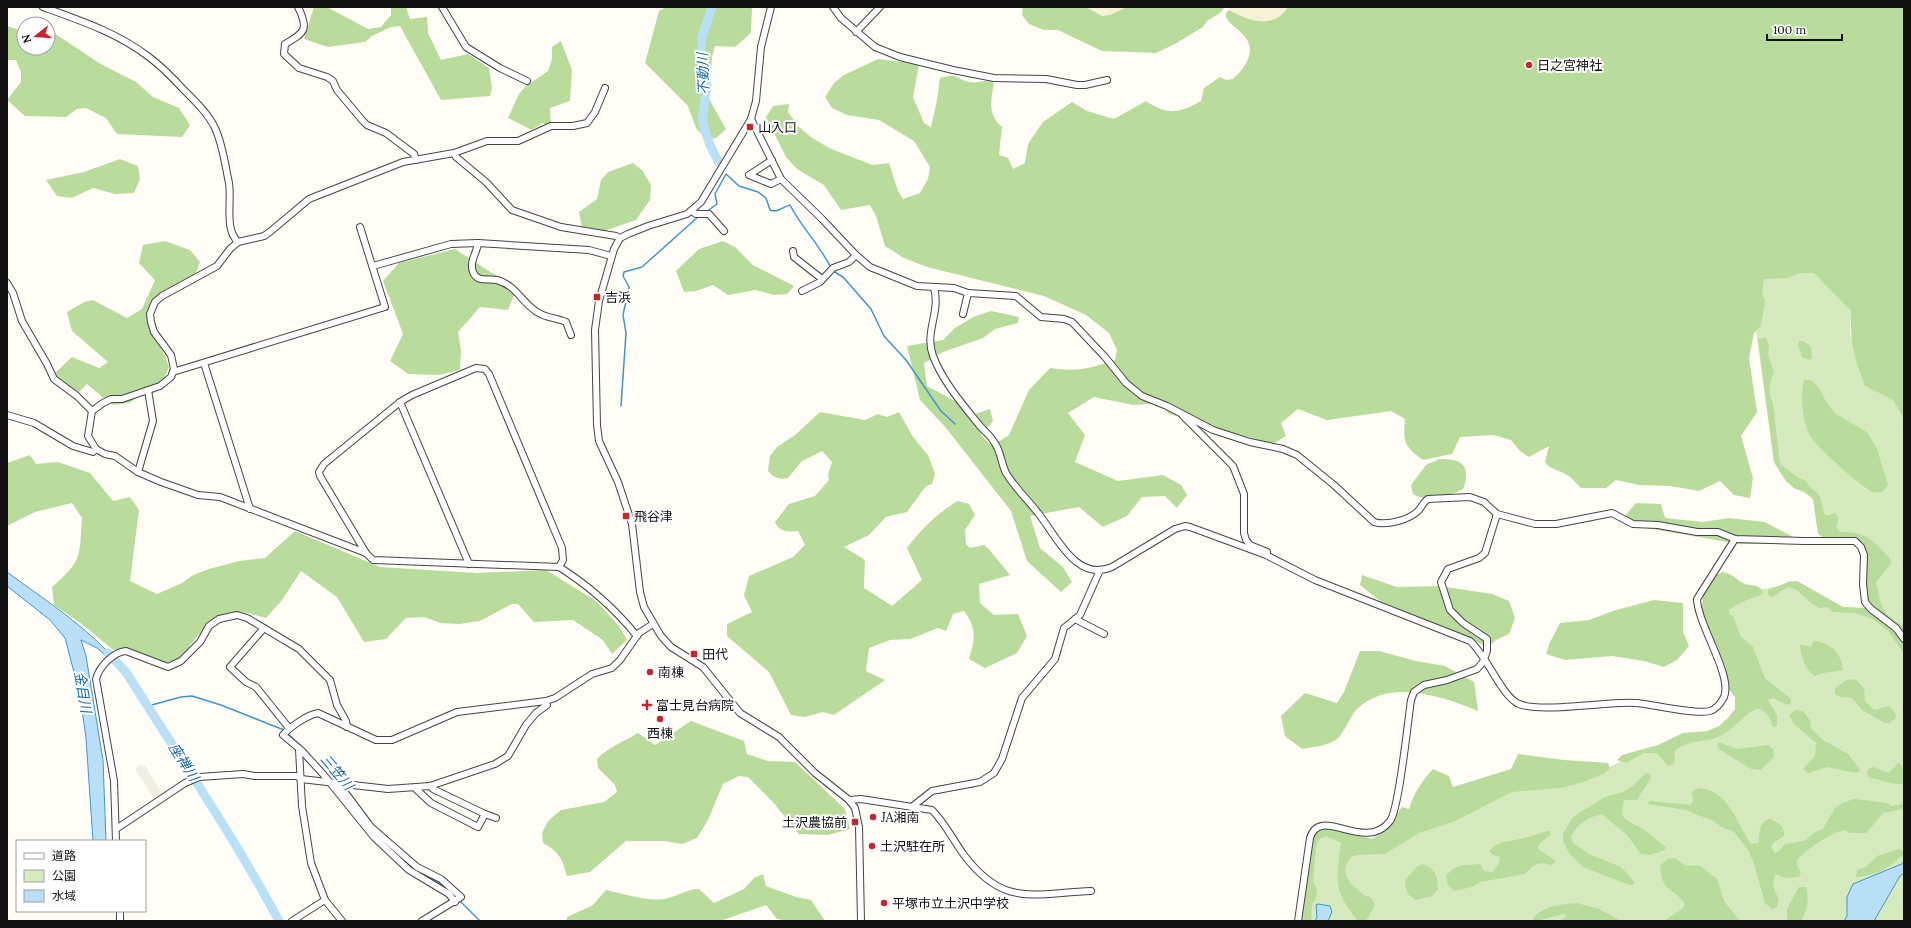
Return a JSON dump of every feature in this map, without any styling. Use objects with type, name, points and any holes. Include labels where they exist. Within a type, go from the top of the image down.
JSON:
[{"type":"street","points":[[42,7],[68,15],[96,27],[135,47],[165,71],[202,108],[211,120],[220,141],[231,197],[230,220],[232,232],[234,238],[238,242]]},
{"type":"street","points":[[298,7],[305,24],[304,29],[298,38],[285,44],[284,54],[299,68],[327,77],[333,81],[337,90],[367,125],[386,133],[414,154],[416,160]]},
{"type":"street","points":[[442,7],[458,36],[466,47],[500,68],[527,82]]},
{"type":"street","points":[[771,7],[761,47],[756,101],[751,119],[701,202],[692,211],[682,216],[637,229],[620,238],[611,256],[599,301],[595,330],[597,425],[599,441],[618,482],[628,509],[632,524],[640,592],[653,624],[670,647],[704,668],[740,712],[779,738],[815,773],[849,800],[855,808],[859,827],[861,921]]},
{"type":"street","points":[[833,7],[841,18],[875,47],[900,57],[953,70],[1010,79],[1046,79],[1077,85],[1085,85],[1107,80]]},
{"type":"street","points":[[856,32],[880,7]]},
{"type":"street","points":[[85,449],[92,411],[103,403],[111,400],[122,399],[166,382],[173,372],[174,369],[171,355],[154,332],[150,322],[152,308],[162,296],[217,266],[230,249],[238,242],[264,236],[309,199],[388,167],[403,162],[454,153],[487,141],[518,141],[551,126],[574,126],[587,123],[595,112],[605,88]]},
{"type":"street","points":[[751,119],[781,179],[856,255],[870,267],[909,283],[934,288],[954,288],[968,293],[1016,296],[1041,317],[1064,319],[1072,322],[1134,390],[1142,396],[1213,430],[1297,455],[1334,485],[1371,520],[1378,523],[1410,517],[1418,510],[1424,501],[1428,499],[1470,497],[1484,502],[1497,514],[1540,524],[1556,524],[1612,513],[1634,524],[1658,525],[1697,532],[1718,532],[1735,539],[1804,542],[1854,541],[1861,547],[1864,555],[1863,584],[1865,602],[1871,609],[1896,628],[1904,639]]},
{"type":"street","points":[[454,153],[456,157],[499,194],[512,210],[561,227],[616,236],[620,238]]},
{"type":"street","points":[[772,160],[748,175],[771,184],[781,179]]},
{"type":"street","points":[[692,211],[696,214],[709,214],[724,231]]},
{"type":"street","points":[[173,372],[385,307],[360,227]]},
{"type":"street","points":[[373,266],[451,244],[478,243],[589,250],[611,256]]},
{"type":"street","points":[[478,243],[472,266],[475,276],[480,279],[498,280],[516,290],[530,307],[539,314],[566,322],[572,335]]},
{"type":"street","points":[[793,251],[794,256],[822,279]]},
{"type":"street","points":[[802,291],[822,279],[833,268],[846,264],[856,255]]},
{"type":"street","points":[[7,283],[13,293],[22,321],[54,379],[77,396],[92,411]]},
{"type":"street","points":[[934,288],[937,301],[936,314],[930,336],[931,348],[944,378],[981,427],[993,440],[1006,473],[1045,522],[1066,553],[1079,564],[1100,570],[1112,567],[1175,529],[1185,526],[1197,529],[1243,548],[1266,555],[1315,580],[1470,641],[1484,657],[1510,697],[1517,703],[1530,707],[1626,702],[1652,704],[1698,712],[1709,712],[1718,707],[1724,697],[1725,683],[1700,616],[1697,599],[1735,539]]},
{"type":"street","points":[[963,314],[968,293]]},
{"type":"street","points":[[204,363],[250,509]]},
{"type":"street","points":[[559,567],[562,560],[562,548],[489,374],[485,369],[476,368],[412,395],[400,402],[324,464],[319,472],[366,553],[373,560],[539,565],[559,567],[573,576],[613,609],[637,636]]},
{"type":"street","points":[[138,472],[153,421],[148,390]]},
{"type":"street","points":[[400,402],[470,564]]},
{"type":"street","points":[[1180,413],[1209,444],[1233,466],[1244,494],[1244,533],[1246,540],[1250,545],[1267,551],[1266,555]]},
{"type":"street","points":[[7,415],[34,423],[67,443],[93,452],[96,449]]},
{"type":"street","points":[[88,436],[96,449],[115,456],[138,472],[161,482],[198,495],[220,497],[366,553]]},
{"type":"street","points":[[1298,921],[1310,838],[1313,831],[1318,826],[1326,824],[1367,834],[1381,830],[1390,822],[1396,805],[1411,700],[1414,692],[1424,684],[1447,680],[1477,669],[1484,657],[1487,640],[1467,626],[1450,610],[1441,582],[1448,569],[1479,558],[1485,554],[1497,514]]},
{"type":"street","points":[[913,806],[932,791],[980,782],[994,773],[1002,759],[1022,698],[1053,663],[1064,628],[1075,619],[1083,609],[1100,570]]},
{"type":"street","points":[[116,840],[114,781],[96,679],[103,665],[120,653],[126,651],[168,667],[181,661],[200,642],[209,626],[219,619],[237,615],[247,618],[299,649],[330,680],[335,699],[346,721],[347,727]]},
{"type":"street","points":[[1075,619],[1104,634]]},
{"type":"street","points":[[455,902],[449,894],[409,870],[374,837],[323,774],[283,735],[289,728],[310,714],[318,713],[376,740],[392,740],[457,712],[546,701],[555,698],[592,674],[612,668],[620,660],[637,636],[653,624]]},
{"type":"street","points":[[264,628],[230,667],[246,682],[256,687],[289,728]]},
{"type":"street","points":[[116,829],[185,783],[199,778],[243,774],[255,776],[296,776],[301,779],[388,789],[430,786],[496,764],[508,756],[526,725],[547,705],[546,701]]},
{"type":"street","points":[[531,704],[536,714]]},
{"type":"street","points":[[299,749],[305,827],[311,863],[325,900],[342,921]]},
{"type":"street","points":[[337,783],[371,827],[417,866],[441,879],[460,897],[455,902],[422,921]]},
{"type":"street","points":[[430,786],[433,789],[496,818]]},
{"type":"street","points":[[415,788],[431,804],[478,827],[485,814]]},
{"type":"street","points":[[849,800],[861,799],[932,810],[979,873],[993,885],[1012,892],[1028,894],[1091,891]]},
{"type":"street","points":[[292,921],[325,900]]},
{"type":"shaded area","points":[[1086,7],[1127,7],[1110,15],[1102,16]]},
{"type":"shaded area","points":[[1227,7],[1288,7],[1275,20],[1257,22],[1244,18],[1229,10]]},
{"type":"shaded area","points":[[141,765],[145,766],[163,795],[155,800],[135,769]]},
{"type":"green space","points":[[314,7],[327,7],[368,29],[381,27],[391,15],[391,7],[406,7],[410,19],[427,17],[428,33],[441,60],[468,54],[489,68],[492,88],[490,96],[441,100],[400,26],[391,27],[372,36],[365,42],[328,47],[304,39]]},
{"type":"green space","points":[[667,7],[752,7],[751,33],[735,47],[715,46],[712,57],[709,99],[726,129],[716,138],[706,139],[696,128],[688,106],[645,63],[659,11]]},
{"type":"green space","points":[[1023,7],[1086,7],[1102,16],[1110,15],[1127,7],[1225,7],[1220,13],[1207,21],[1203,27],[1175,44],[1156,53],[1102,51],[1058,30],[1044,30],[1029,24],[1022,15]]},
{"type":"green space","points":[[1288,7],[1904,7],[1904,419],[1893,400],[1865,386],[1852,341],[1851,311],[1814,273],[1800,273],[1788,278],[1764,279],[1762,294],[1765,301],[1761,326],[1754,333],[1749,358],[1757,412],[1741,436],[1753,478],[1750,498],[1734,495],[1720,481],[1699,491],[1670,486],[1639,485],[1616,480],[1606,488],[1581,488],[1569,476],[1547,465],[1545,462],[1549,446],[1529,457],[1520,451],[1511,440],[1493,435],[1460,437],[1452,454],[1423,460],[1408,447],[1406,443],[1404,433],[1405,419],[1391,411],[1327,420],[1298,409],[1281,423],[1286,436],[1273,444],[1169,414],[1163,407],[1153,404],[1133,405],[1094,397],[1068,413],[1085,435],[1075,462],[1118,481],[1163,475],[1181,485],[1187,495],[1177,508],[1165,496],[1142,497],[1127,516],[1103,527],[1079,507],[1030,516],[1040,548],[1063,567],[1072,582],[1061,592],[1027,561],[1011,511],[946,428],[920,400],[907,346],[943,340],[955,328],[973,317],[991,311],[1019,317],[1018,323],[995,329],[983,338],[943,352],[924,363],[927,386],[955,401],[969,416],[990,409],[993,421],[981,435],[992,446],[1009,435],[1029,390],[1050,368],[1076,370],[1097,366],[1115,360],[1117,350],[1109,333],[1086,315],[1044,296],[927,267],[904,258],[885,246],[876,216],[870,205],[841,210],[824,185],[797,169],[786,157],[766,117],[773,106],[789,104],[788,112],[798,126],[811,137],[829,148],[872,165],[889,163],[898,191],[903,199],[920,193],[928,179],[930,167],[914,141],[879,120],[847,115],[832,108],[825,97],[834,83],[844,75],[878,59],[919,64],[913,97],[924,123],[931,127],[940,78],[954,76],[970,82],[987,81],[994,83],[991,107],[994,117],[1002,127],[999,155],[1008,158],[1013,169],[1025,163],[1028,144],[1043,122],[1072,102],[1087,111],[1114,119],[1146,101],[1161,109],[1174,111],[1186,108],[1201,101],[1204,88],[1220,77],[1226,80],[1233,79],[1244,67],[1250,54],[1250,46],[1247,39],[1230,23],[1226,13],[1229,10],[1253,20],[1268,21],[1275,19]]},
{"type":"green space","points":[[7,26],[16,29],[16,56],[56,56],[56,34],[99,63],[136,82],[153,97],[179,108],[190,125],[182,137],[117,134],[106,118],[86,108],[77,109],[66,117],[25,116],[7,100],[21,82],[21,72],[16,60],[7,60]]},
{"type":"green space","points":[[561,41],[572,70],[570,101],[550,108],[551,126],[542,123],[533,129],[530,129],[508,118],[519,94],[526,86],[548,71],[552,59],[552,47]]},
{"type":"green space","points":[[120,159],[138,166],[140,179],[134,193],[115,194],[93,188],[72,198],[57,196],[46,180],[84,172]]},
{"type":"green space","points":[[633,163],[642,170],[651,185],[650,200],[636,220],[604,231],[582,227],[579,212],[597,199],[601,180],[608,172]]},
{"type":"green space","points":[[165,241],[190,250],[200,262],[193,280],[165,290],[147,313],[149,328],[165,356],[169,367],[164,379],[129,403],[112,405],[87,384],[79,392],[58,383],[54,374],[72,357],[99,368],[108,362],[72,331],[67,312],[84,302],[93,300],[127,318],[142,309],[155,280],[139,263],[143,245]]},
{"type":"green space","points":[[723,241],[735,247],[753,265],[794,286],[787,294],[774,295],[755,290],[728,295],[713,285],[696,291],[684,292],[676,271],[699,249]]},
{"type":"green space","points":[[455,249],[517,288],[508,310],[480,307],[458,332],[461,350],[460,370],[439,375],[408,374],[390,361],[403,334],[383,281],[399,263]]},
{"type":"green space","points":[[1814,268],[1851,311],[1850,333],[1865,386],[1893,400],[1904,419],[1904,921],[1740,921],[1735,915],[1671,921],[1301,921],[1311,845],[1324,827],[1372,839],[1386,830],[1508,790],[1584,782],[1621,761],[1667,745],[1708,736],[1740,710],[1705,607],[1749,592],[1783,585],[1788,581],[1797,581],[1843,607],[1866,608],[1867,563],[1864,545],[1854,538],[1822,537],[1818,533],[1813,499],[1787,482],[1774,462],[1754,317],[1757,272]]},
{"type":"green space","points":[[1766,337],[1769,345],[1768,355],[1774,372],[1770,384],[1770,395],[1773,403],[1780,464],[1799,478],[1806,481],[1808,485],[1817,493],[1820,497],[1823,511],[1826,516],[1835,513],[1838,520],[1836,527],[1840,532],[1859,534],[1869,538],[1890,558],[1891,564],[1876,582],[1881,603],[1886,613],[1896,622],[1904,626],[1904,654],[1889,632],[1873,619],[1855,613],[1833,612],[1827,607],[1820,608],[1811,603],[1797,590],[1789,587],[1771,597],[1768,594],[1768,590],[1786,583],[1797,581],[1843,607],[1866,608],[1867,563],[1864,545],[1854,538],[1822,537],[1818,533],[1813,499],[1804,491],[1795,489],[1786,481],[1774,462],[1758,339]]},
{"type":"green space","points":[[1799,341],[1803,341],[1811,347],[1812,358],[1810,360],[1802,357],[1798,345]]},
{"type":"green space","points":[[1804,380],[1811,380],[1820,389],[1826,402],[1836,414],[1867,432],[1877,449],[1888,485],[1882,492],[1873,492],[1859,483],[1829,456],[1809,434],[1803,414],[1802,393]]},
{"type":"green space","points":[[820,412],[865,420],[878,414],[887,417],[899,412],[913,437],[928,455],[935,474],[932,484],[926,486],[907,512],[886,517],[869,535],[844,547],[865,560],[864,588],[892,606],[922,580],[907,548],[924,528],[957,501],[969,504],[975,515],[965,530],[966,544],[970,548],[984,545],[1010,575],[979,584],[980,603],[994,615],[1018,614],[1027,636],[1017,653],[985,668],[969,659],[973,646],[974,634],[971,623],[964,611],[953,614],[946,631],[938,628],[910,639],[890,640],[869,648],[866,671],[885,680],[834,715],[823,712],[805,717],[791,715],[769,672],[727,636],[727,624],[752,612],[744,595],[749,576],[793,557],[805,545],[798,531],[781,530],[775,522],[789,504],[815,496],[829,480],[828,475],[832,462],[822,451],[802,461],[788,478],[777,478],[768,471],[770,456],[777,447],[795,435]]},
{"type":"green space","points":[[30,455],[36,464],[58,462],[90,473],[113,501],[130,497],[139,510],[130,581],[157,594],[182,583],[193,575],[209,569],[239,561],[265,558],[295,531],[380,567],[476,573],[546,570],[596,601],[619,626],[627,640],[612,654],[603,640],[573,620],[534,622],[518,604],[512,604],[480,621],[459,624],[441,623],[424,617],[406,618],[386,639],[364,642],[337,597],[301,571],[282,600],[266,618],[241,612],[223,614],[216,618],[201,632],[185,654],[181,657],[166,663],[112,649],[82,624],[54,605],[52,587],[69,570],[78,557],[82,518],[72,503],[35,512],[7,526],[7,463]]},
{"type":"green space","points":[[1439,459],[1455,460],[1462,464],[1466,471],[1463,489],[1438,498],[1424,498],[1413,494],[1411,485],[1426,465]]},
{"type":"green space","points":[[1636,503],[1661,504],[1665,518],[1703,522],[1729,518],[1765,522],[1799,540],[1780,544],[1739,544],[1635,526],[1628,521],[1626,515]]},
{"type":"green space","points":[[1723,572],[1743,583],[1756,586],[1763,591],[1761,595],[1744,601],[1729,610],[1729,614],[1733,616],[1741,637],[1753,647],[1765,678],[1791,699],[1791,703],[1787,705],[1773,698],[1768,700],[1777,715],[1777,726],[1773,727],[1770,718],[1764,711],[1758,709],[1755,710],[1724,734],[1710,739],[1685,744],[1680,747],[1674,752],[1674,764],[1668,766],[1657,753],[1644,753],[1626,763],[1617,760],[1622,755],[1658,745],[1683,733],[1707,731],[1719,726],[1735,709],[1735,697],[1729,690],[1701,615],[1704,589],[1716,575]]},
{"type":"green space","points":[[1362,575],[1397,587],[1440,586],[1492,594],[1509,601],[1515,618],[1509,634],[1496,640],[1488,647],[1380,601],[1360,585]]},
{"type":"green space","points":[[1654,600],[1683,603],[1683,632],[1689,646],[1677,660],[1664,667],[1644,661],[1612,656],[1565,660],[1546,654],[1550,642],[1560,623],[1589,620],[1616,610]]},
{"type":"green space","points":[[1817,641],[1832,647],[1838,654],[1843,670],[1815,676],[1808,670],[1801,653],[1800,644],[1811,647],[1813,642]]},
{"type":"green space","points":[[1360,651],[1379,651],[1416,661],[1445,666],[1474,682],[1478,711],[1448,700],[1416,693],[1400,692],[1384,694],[1370,700],[1357,709],[1337,739],[1325,745],[1302,749],[1285,736],[1281,716],[1305,693],[1337,703],[1344,692]]},
{"type":"green space","points":[[1855,679],[1864,688],[1865,701],[1874,710],[1889,706],[1895,713],[1896,718],[1889,723],[1885,723],[1862,710],[1852,698],[1840,697],[1835,694],[1835,688],[1847,680]]},
{"type":"green space","points":[[1795,710],[1803,711],[1810,720],[1811,728],[1823,740],[1848,754],[1861,771],[1856,773],[1827,767],[1808,773],[1803,769],[1815,756],[1816,743],[1794,724],[1789,715]]},
{"type":"green space","points":[[691,721],[744,741],[747,754],[768,761],[795,762],[845,809],[850,829],[828,835],[799,834],[772,801],[748,777],[739,776],[723,784],[708,820],[697,838],[682,844],[664,841],[626,841],[590,872],[567,876],[560,856],[543,843],[542,833],[548,821],[561,810],[604,802],[617,792],[615,785],[598,768],[597,759],[611,748],[638,733],[655,745]]},
{"type":"green space","points":[[1719,742],[1737,749],[1768,745],[1773,749],[1774,757],[1761,770],[1751,769],[1719,749],[1717,746]]},
{"type":"green space","points":[[1518,754],[1564,760],[1608,763],[1610,768],[1605,773],[1584,782],[1561,788],[1512,792],[1453,822],[1419,833],[1385,854],[1356,855],[1351,857],[1346,865],[1345,873],[1350,883],[1365,896],[1371,897],[1375,905],[1366,921],[1358,921],[1340,893],[1338,885],[1338,867],[1341,843],[1326,836],[1320,839],[1316,846],[1313,882],[1317,889],[1316,897],[1312,905],[1311,921],[1301,921],[1311,845],[1315,831],[1324,827],[1372,839],[1386,830],[1402,807],[1409,809],[1418,788],[1433,769],[1449,776],[1453,787],[1511,769]]},
{"type":"green space","points":[[1898,763],[1901,764],[1904,771],[1904,784],[1895,784],[1869,778],[1867,773],[1868,769],[1873,767],[1889,773]]},
{"type":"green space","points":[[1646,773],[1650,774],[1651,778],[1637,800],[1624,800],[1622,814],[1625,819],[1646,831],[1666,847],[1665,850],[1650,855],[1641,854],[1627,835],[1602,814],[1584,822],[1571,836],[1573,843],[1589,854],[1621,867],[1635,882],[1633,885],[1629,885],[1583,867],[1569,853],[1563,841],[1563,834],[1572,818],[1605,797],[1623,792],[1633,786]]},
{"type":"green space","points":[[1698,788],[1709,790],[1717,794],[1724,801],[1736,817],[1751,844],[1758,843],[1761,825],[1766,820],[1770,819],[1780,825],[1783,829],[1784,836],[1774,842],[1771,847],[1775,853],[1785,844],[1804,841],[1815,832],[1823,829],[1835,808],[1842,803],[1854,799],[1887,803],[1891,806],[1904,804],[1904,809],[1883,813],[1866,833],[1850,833],[1844,830],[1819,842],[1806,851],[1797,860],[1797,866],[1801,872],[1799,877],[1787,878],[1775,874],[1773,886],[1779,900],[1777,907],[1772,909],[1765,903],[1754,864],[1748,850],[1734,832],[1713,821],[1686,810],[1648,804],[1650,801],[1691,805],[1693,801],[1692,792]]},
{"type":"green space","points":[[1550,831],[1551,834],[1539,844],[1538,849],[1556,861],[1552,865],[1541,863],[1533,866],[1525,874],[1480,882],[1472,887],[1454,891],[1448,885],[1446,876],[1454,868],[1480,864],[1484,871],[1493,872],[1498,865],[1500,857],[1493,855],[1489,851],[1499,843]]},
{"type":"green space","points":[[1899,849],[1903,851],[1903,855],[1887,867],[1870,875],[1856,877],[1857,870],[1866,867],[1877,856]]},
{"type":"green space","points":[[1675,858],[1686,866],[1699,865],[1717,879],[1724,901],[1740,921],[1664,921],[1683,908],[1685,904],[1665,885],[1661,874],[1660,865],[1667,859]]},
{"type":"green space","points":[[1422,864],[1433,870],[1435,873],[1438,889],[1432,896],[1416,900],[1409,895],[1405,886],[1406,879],[1417,867]]},
{"type":"green space","points":[[763,874],[766,886],[796,897],[811,900],[825,921],[789,921],[777,919],[766,905],[720,921],[567,921],[567,917],[593,905],[606,890],[658,900],[669,898],[690,890],[699,889],[714,903],[744,889],[754,878]]},
{"type":"green space","points":[[1799,887],[1806,887],[1808,901],[1805,913],[1801,921],[1787,921],[1787,909]]},
{"type":"green space","points":[[1577,903],[1599,909],[1621,921],[1560,921],[1567,916],[1565,914],[1532,921],[1535,916],[1545,909],[1558,905]]},
{"type":"water","name":"金目川","points":[[7,572],[86,631],[127,674],[97,648],[81,640],[86,656],[103,760],[106,840],[93,840],[86,738],[80,695],[65,638],[50,620],[7,586]]},
{"type":"water","points":[[1904,863],[1904,873],[1900,876],[1874,921],[1844,921],[1847,916],[1847,897],[1853,884]]},
{"type":"water","points":[[1316,905],[1330,906],[1332,912],[1328,921],[1315,921],[1317,917]]},
{"type":"waterway","name":"不動川","points":[[712,7],[702,37],[701,55],[707,85],[702,121],[710,145],[719,163]]},
{"type":"waterway","points":[[706,212],[717,204],[715,194],[726,174],[739,186],[758,192],[766,198],[770,210],[778,210],[790,205],[831,268]]},
{"type":"waterway","points":[[621,406],[626,333],[623,315],[629,287],[623,276],[624,272],[642,267],[699,216]]},
{"type":"waterway","points":[[833,271],[843,277],[871,309],[884,336],[906,360],[941,411],[955,424]]},
{"type":"waterway","name":"座禅川","points":[[108,653],[126,672],[224,826],[279,921]]},
{"type":"waterway","name":"三笠川","points":[[148,706],[181,697],[192,696],[221,705],[284,730]]},
{"type":"waterway","name":"三笠川","points":[[287,733],[300,745]]},
{"type":"waterway","name":"三笠川","points":[[386,845],[393,850]]},
{"type":"waterway","name":"三笠川","points":[[429,877],[443,885]]},
{"type":"waterway","name":"三笠川","points":[[459,900],[480,921]]},
{"type":"place","name":"日之宮神社","points":[[1529,65]]},
{"type":"place","name":"山入口","points":[[750,127]]},
{"type":"place","name":"吉浜","points":[[597,297]]},
{"type":"place","name":"飛谷津","points":[[626,516]]},
{"type":"place","name":"田代","points":[[694,654]]},
{"type":"place","name":"南棟","points":[[650,672]]},
{"type":"place","name":"富士見台病院","points":[[647,705]]},
{"type":"place","name":"西棟","points":[[660,719]]},
{"type":"place","name":"JA湘南","points":[[873,817]]},
{"type":"place","name":"土沢農協前","points":[[855,822]]},
{"type":"place","name":"土沢駐在所","points":[[872,846]]},
{"type":"place","name":"平塚市立土沢中学校","points":[[884,903]]}]
